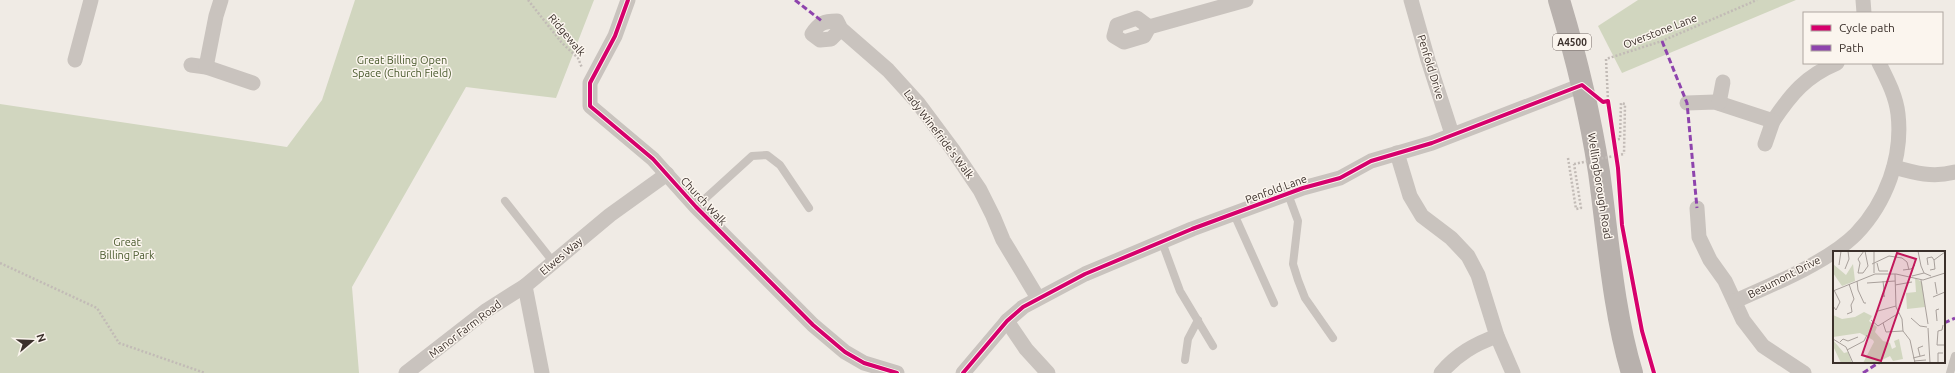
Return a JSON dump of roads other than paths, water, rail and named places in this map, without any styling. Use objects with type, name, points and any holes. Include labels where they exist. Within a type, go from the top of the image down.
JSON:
[{"type":"main road","name":"Wellingborough Road","points":[[1559,0],[1582,85],[1598,170],[1619,313],[1627,357],[1632,373]]},
{"type":"street","points":[[75,60],[91,0]]},
{"type":"street","points":[[221,0],[199,66],[253,83]]},
{"type":"street","name":"Church Walk","points":[[628,0],[615,36],[590,83],[590,106],[653,159],[696,207],[813,325],[845,352],[861,368],[897,373]]},
{"type":"street","points":[[1150,27],[1246,0]]},
{"type":"street","name":"Penfold Drive","points":[[1411,0],[1428,60],[1452,134]]},
{"type":"street","points":[[1863,0],[1864,12]]},
{"type":"street","name":"Lady Winefride's Walk","points":[[841,30],[888,70],[918,103],[953,150],[980,190],[1003,240],[1038,298]]},
{"type":"street","points":[[1765,144],[1773,121],[1800,85],[1827,67],[1834,64]]},
{"type":"street","name":"Beaumont Drive","points":[[1735,301],[1788,278],[1829,254],[1856,234],[1883,198],[1894,167],[1899,132],[1898,113],[1892,91],[1880,64]]},
{"type":"street","points":[[1719,103],[1723,82]]},
{"type":"street","name":"Penfold Lane","points":[[963,373],[1006,321],[1023,307],[1085,274],[1234,214],[1288,194],[1340,178],[1370,161],[1432,143],[1582,85]]},
{"type":"street","points":[[1687,103],[1719,103],[1773,121]]},
{"type":"street","points":[[1397,153],[1410,196],[1422,216],[1451,238],[1468,256],[1478,275],[1498,336],[1513,373]]},
{"type":"street","points":[[1894,167],[1924,175],[1941,176],[1955,173]]},
{"type":"street","name":"Elwes Way","points":[[525,286],[610,215],[668,174]]},
{"type":"street","name":"Beaumont Drive","points":[[1697,208],[1700,255],[1725,281],[1743,320],[1759,341],[1804,373]]},
{"type":"street","points":[[525,286],[542,373]]},
{"type":"street","name":"Manor Farm Road","points":[[406,373],[487,310],[525,286]]},
{"type":"street","points":[[1006,321],[1026,349],[1048,373]]},
{"type":"street","points":[[1441,373],[1462,353],[1477,343],[1498,336]]},
{"type":"lane","points":[[696,207],[752,156],[767,154],[780,165],[809,208]]},
{"type":"lane","points":[[1288,194],[1298,221],[1293,264],[1305,298],[1333,338]]},
{"type":"lane","points":[[505,201],[554,262]]},
{"type":"lane","points":[[1234,214],[1274,303]]},
{"type":"lane","points":[[1162,242],[1180,291],[1213,346]]},
{"type":"lane","points":[[1185,360],[1188,339],[1198,320]]},
{"type":"lane","points":[[1950,373],[1955,356]]},
{"type":"park label","name":"Great Billing Open Space (Church Field)","points":[[402,66]]},
{"type":"park label","name":"Great Billing Park","points":[[127,248]]}]
